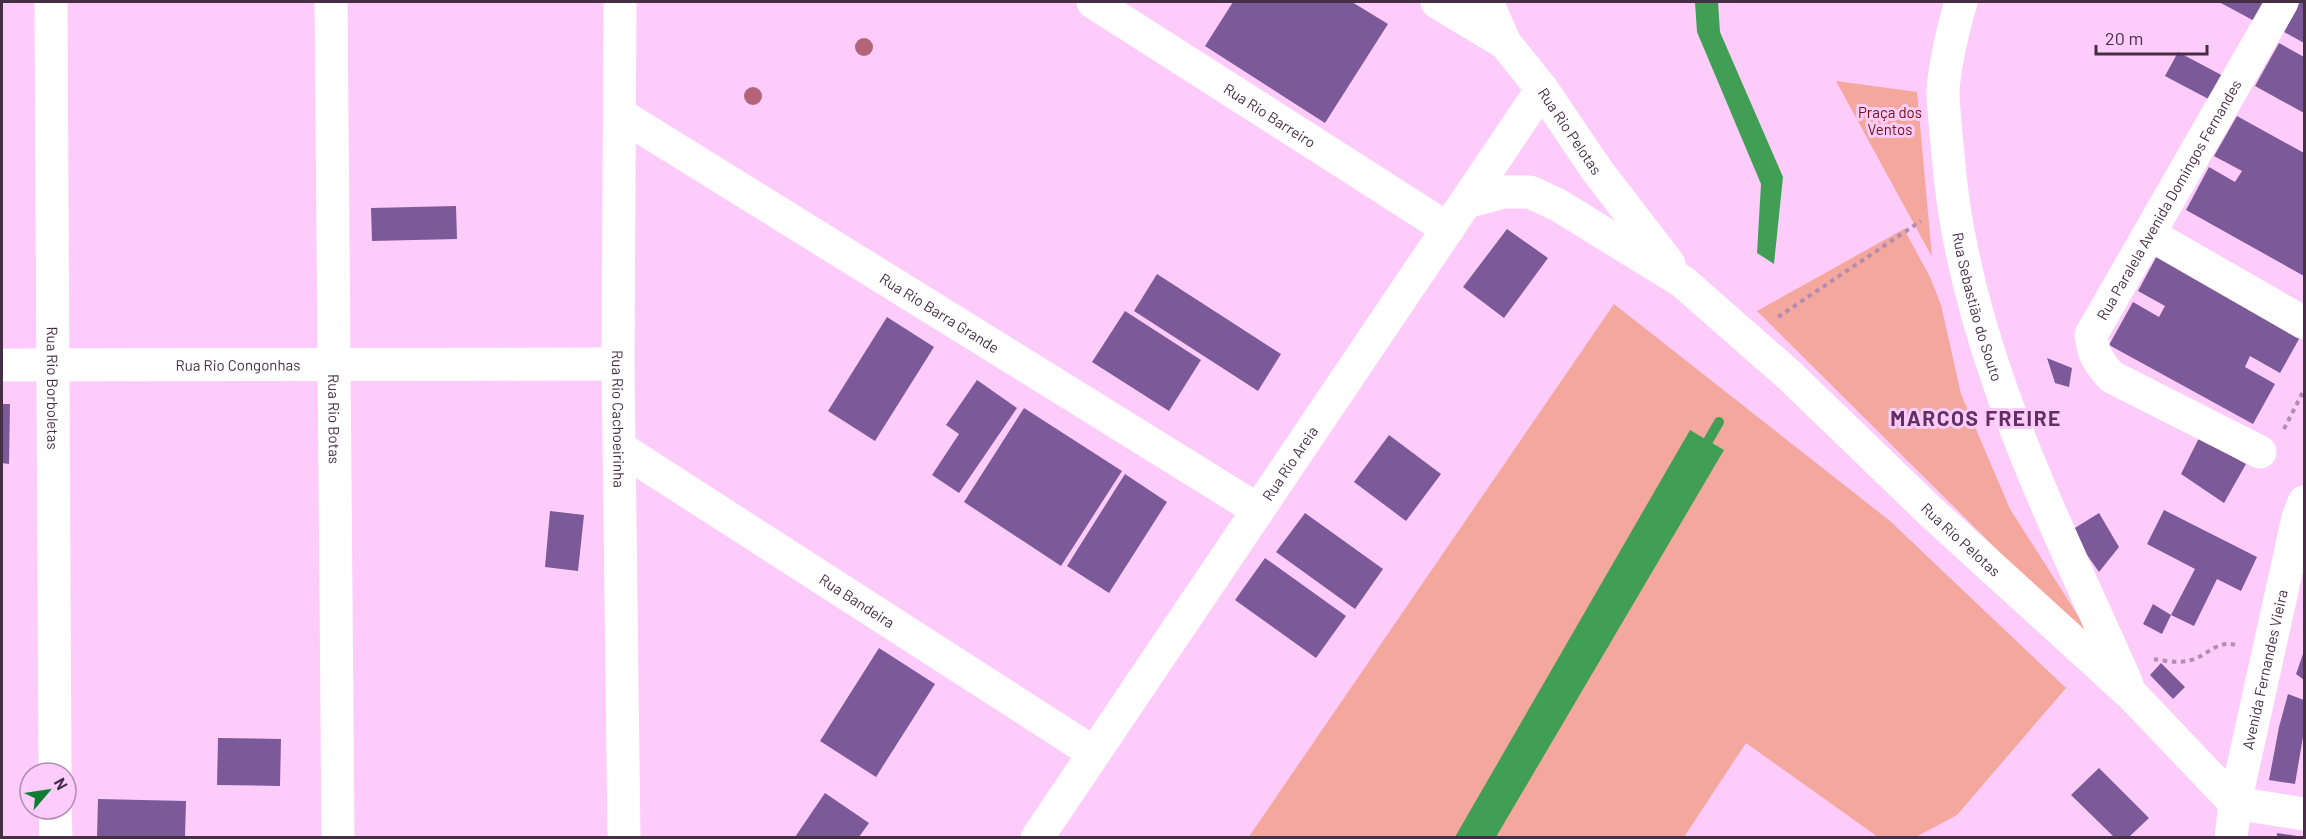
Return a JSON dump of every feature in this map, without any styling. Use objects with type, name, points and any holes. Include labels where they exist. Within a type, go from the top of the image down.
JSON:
[{"type":"street","name":"Rua Rio Borboletas","points":[[51,2],[55,761]]},
{"type":"street","name":"Rua Rio Botas","points":[[331,2],[338,837]]},
{"type":"street","name":"Rua Rio Cachoeirinha","points":[[620,2],[618,364],[624,837]]},
{"type":"street","name":"Rua Rio Barreiro","points":[[1093,2],[1457,216]]},
{"type":"street","name":"Rua Rio Pelotas","points":[[1437,2],[1505,43],[1542,89],[1596,169],[1683,282]]},
{"type":"street","points":[[1487,2],[1505,43]]},
{"type":"street","name":"Rua Sebastião do Souto","points":[[1961,2],[1955,22],[1943,93],[1951,200],[1974,306],[2019,440],[2133,696]]},
{"type":"street","name":"Rua Paralela Avenida Domingos Fernandes","points":[[2260,452],[2112,377],[2099,364],[2092,350],[2091,335],[2282,2]]},
{"type":"street","name":"Rua Rio Areia","points":[[1037,837],[1542,89]]},
{"type":"street","name":"Rua Rio Barra Grande","points":[[621,115],[1258,510]]},
{"type":"street","name":"Rua Rio Pelotas","points":[[1457,216],[1504,192],[1530,192],[1558,205],[1683,282],[1789,375],[1931,512],[2133,696],[2235,803]]},
{"type":"street","points":[[2149,234],[2304,322]]},
{"type":"street","name":"Rua Rio Congonhas","points":[[2,365],[618,364]]},
{"type":"street","name":"Rua Bandeira","points":[[620,448],[1094,753]]},
{"type":"street","name":"Avenida Fernandes Vieira","points":[[2230,837],[2235,803],[2298,518],[2304,502]]},
{"type":"street","points":[[2235,803],[2304,814]]},
{"type":"street","points":[[56,821],[56,837]]},
{"type":"path","points":[[1747,338],[1951,200]]},
{"type":"path","points":[[2150,658],[2187,661],[2221,644],[2230,643],[2239,646]]},
{"type":"green space","name":"Praça dos Ventos","points":[[1836,81],[1917,92],[1932,257]]},
{"type":"green space","points":[[1904,229],[1930,277],[1941,305],[1961,394],[2010,509],[2103,655],[1757,311]]},
{"type":"green space","points":[[1614,304],[1890,521],[2066,688],[1957,815],[1916,837],[1878,837],[1746,743],[1684,837],[1248,838]]},
{"type":"shaded area","points":[[1695,2],[1718,2],[1720,32],[1783,177],[1774,264],[1757,253],[1761,184],[1697,32]]},
{"type":"shaded area","points":[[1690,430],[1724,450],[1496,837],[1455,837]]},
{"type":"building","points":[[1233,2],[1352,2],[1388,24],[1325,123],[1205,46]]},
{"type":"building","points":[[2219,2],[2272,2],[2260,24]]},
{"type":"building","points":[[2300,2],[2304,2],[2304,43],[2284,32]]},
{"type":"building","points":[[2279,43],[2304,57],[2304,113],[2255,86]]},
{"type":"building","points":[[2178,52],[2229,79],[2216,103],[2165,76]]},
{"type":"building","points":[[2237,116],[2304,153],[2304,276],[2186,210],[2209,167],[2235,182],[2242,171],[2214,156]]},
{"type":"building","points":[[456,206],[457,239],[372,241],[371,208]]},
{"type":"building","points":[[1507,229],[1548,258],[1504,318],[1463,287]]},
{"type":"building","points":[[2160,250],[2304,330],[2280,373],[2250,356],[2245,367],[2275,384],[2253,424],[2109,345],[2133,302],[2159,317],[2165,306],[2138,291]]},
{"type":"building","points":[[1157,274],[1281,354],[1258,391],[1134,311]]},
{"type":"building","points":[[1125,311],[1201,360],[1169,411],[1092,362]]},
{"type":"building","points":[[887,317],[934,347],[875,441],[828,411]]},
{"type":"building","points":[[2047,358],[2072,368],[2069,387],[2055,383]]},
{"type":"building","points":[[977,380],[1017,408],[959,493],[932,475],[959,434],[946,425]]},
{"type":"building","points":[[2,404],[10,404],[9,464],[2,463]]},
{"type":"building","points":[[1024,408],[1122,471],[1061,566],[964,502]]},
{"type":"building","points":[[1389,435],[1441,474],[1406,521],[1354,482]]},
{"type":"building","points":[[2199,438],[2246,464],[2224,503],[2181,474]]},
{"type":"building","points":[[1125,474],[1167,502],[1109,593],[1067,566]]},
{"type":"building","points":[[2164,510],[2257,557],[2241,591],[2217,579],[2194,626],[2171,615],[2195,569],[2147,544]]},
{"type":"building","points":[[550,511],[584,515],[578,571],[545,567]]},
{"type":"building","points":[[1305,513],[1383,569],[1355,609],[1276,552]]},
{"type":"building","points":[[2099,513],[2119,547],[2099,572],[2070,531]]},
{"type":"building","points":[[1265,558],[1346,616],[1316,658],[1235,600]]},
{"type":"building","points":[[2153,604],[2171,615],[2162,634],[2143,624]]},
{"type":"building","points":[[879,648],[935,684],[876,777],[820,741]]},
{"type":"building","points":[[2304,651],[2304,680],[2296,674]]},
{"type":"building","points":[[2161,663],[2185,687],[2173,699],[2150,675]]},
{"type":"building","points":[[2288,694],[2304,700],[2304,731],[2295,784],[2269,780]]},
{"type":"building","points":[[218,738],[281,739],[280,786],[217,785]]},
{"type":"building","points":[[2099,768],[2149,818],[2129,837],[2114,837],[2071,795]]},
{"type":"building","points":[[825,793],[869,823],[859,837],[795,837]]},
{"type":"building","points":[[98,799],[186,801],[185,837],[97,837]]},
{"type":"building","points":[[2277,833],[2297,836],[2297,837],[2277,837]]},
{"type":"waterway","points":[[1701,453],[1719,422]]},
{"type":"district","name":"MARCOS FREIRE","points":[[1976,417]]}]
